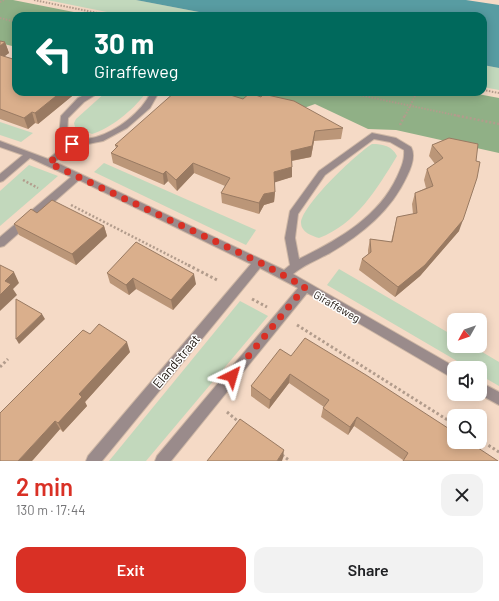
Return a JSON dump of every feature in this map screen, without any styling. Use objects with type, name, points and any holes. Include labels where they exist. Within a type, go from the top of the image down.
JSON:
[{"type":"street","points":[[72,144],[63,135],[64,118],[81,100],[88,96]]},
{"type":"street","points":[[49,163],[72,144],[100,139],[123,127],[139,114],[154,96]]},
{"type":"street","points":[[285,275],[295,265],[324,252],[364,227],[394,192],[410,160],[408,150],[392,140],[372,136],[322,173],[293,213],[290,238],[295,265]]},
{"type":"street","name":"Giraffeweg","points":[[0,144],[29,154],[78,176],[285,275],[447,369]]},
{"type":"street","points":[[0,179],[29,154]]},
{"type":"street","points":[[0,243],[78,176]]},
{"type":"street","name":"Elandstraat","points":[[92,461],[259,262]]},
{"type":"street","points":[[162,461],[305,287]]},
{"type":"street","points":[[487,392],[499,399]]},
{"type":"path","points":[[0,2],[4,0]]},
{"type":"path","points":[[34,0],[92,12]]},
{"type":"path","points":[[0,18],[12,21]]},
{"type":"path","points":[[487,91],[499,94]]},
{"type":"path","points":[[365,96],[499,124]]},
{"type":"path","points":[[392,140],[415,96]]},
{"type":"path","points":[[0,367],[8,359]]},
{"type":"path","points":[[212,401],[242,424]]},
{"type":"path","points":[[487,444],[499,452]]},
{"type":"path","points":[[278,452],[290,461]]},
{"type":"green space","points":[[0,0],[13,0],[74,12],[12,12],[12,46],[0,43]]},
{"type":"green space","points":[[47,0],[136,0],[199,12],[107,12]]},
{"type":"green space","points":[[487,66],[499,68],[499,90],[487,88]]},
{"type":"green space","points":[[102,96],[143,96],[121,118],[92,134],[75,127],[74,123],[76,119]]},
{"type":"green space","points":[[211,96],[487,96],[499,98],[499,153],[396,130],[368,129],[315,104],[279,117]]},
{"type":"green space","points":[[0,122],[33,133],[21,142],[0,135]]},
{"type":"green space","points":[[372,144],[387,146],[393,150],[397,156],[382,181],[355,215],[344,224],[319,238],[307,233],[301,226],[301,223],[310,204],[331,180],[354,158]]},
{"type":"green space","points":[[104,163],[256,230],[246,245],[94,172]]},
{"type":"green space","points":[[29,165],[58,176],[0,226],[0,191]]},
{"type":"green space","points":[[339,269],[447,332],[447,353],[484,353],[499,362],[499,386],[487,379],[487,361],[457,361],[327,285]]},
{"type":"green space","points":[[240,301],[268,316],[146,461],[109,461]]},
{"type":"water","points":[[136,0],[466,0],[499,5],[499,68],[487,66],[487,12],[199,12]]},
{"type":"building","points":[[0,41],[5,42],[0,46]]},
{"type":"building","points":[[0,55],[12,59],[12,96],[56,96],[35,113],[32,112],[24,118],[0,109]]},
{"type":"building","points":[[170,96],[234,96],[243,99],[246,96],[272,96],[294,101],[343,128],[315,131],[312,146],[291,151],[292,167],[274,172],[275,192],[264,194],[259,203],[221,193],[230,178],[193,163],[176,180],[166,171],[163,174],[111,153],[118,146],[115,145]]},
{"type":"building","points":[[449,138],[478,144],[476,161],[480,162],[477,178],[463,220],[425,265],[398,287],[362,259],[371,252],[370,239],[392,242],[397,217],[417,213],[415,193],[433,186],[427,169],[443,158],[432,145]]},
{"type":"building","points":[[52,200],[104,226],[72,254],[14,224],[31,209],[37,213]]},
{"type":"building","points":[[136,242],[194,274],[171,300],[133,278],[126,285],[107,273]]},
{"type":"building","points":[[0,265],[14,272],[5,281],[11,284],[0,295]]},
{"type":"building","points":[[16,299],[42,314],[16,339]]},
{"type":"building","points":[[99,324],[127,342],[79,394],[82,397],[58,423],[55,421],[18,461],[0,461],[0,413],[83,330],[90,334]]},
{"type":"building","points":[[305,338],[366,375],[447,427],[447,449],[480,449],[498,461],[403,461],[408,453],[357,417],[350,427],[323,408],[329,400],[290,374],[270,400],[251,386],[280,349],[291,356]]},
{"type":"building","points":[[240,419],[284,450],[277,461],[207,461]]},
{"type":"route","points":[[72,144],[49,163],[259,262],[305,287],[232,376]]}]
